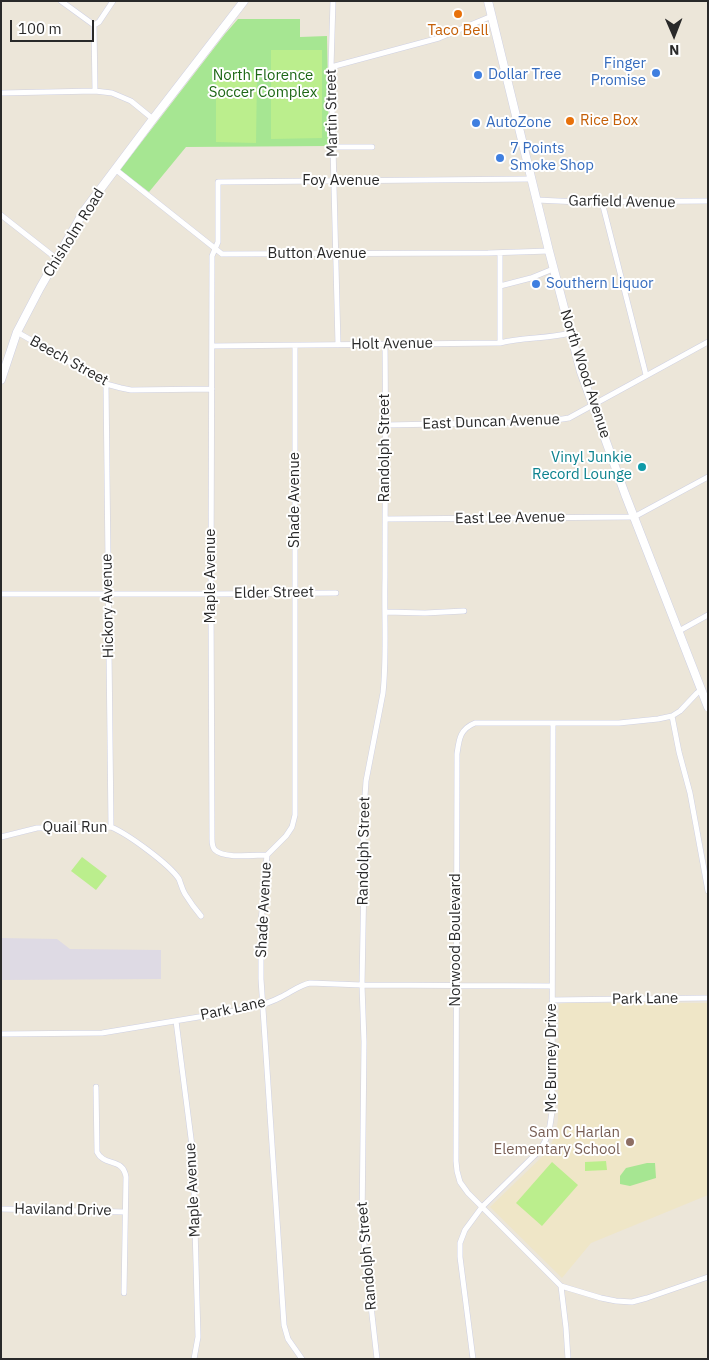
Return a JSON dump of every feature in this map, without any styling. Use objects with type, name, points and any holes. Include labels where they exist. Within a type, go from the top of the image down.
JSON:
[{"type":"main road","name":"Chisholm Road","points":[[1,380],[3,367],[17,332],[84,211],[244,1]]},
{"type":"main road","name":"North Wood Avenue","points":[[488,1],[536,200],[581,372],[634,517],[708,707]]},
{"type":"street","points":[[61,1],[94,25]]},
{"type":"street","points":[[94,25],[113,1]]},
{"type":"street","name":"Martin Street","points":[[333,1],[331,67],[338,345]]},
{"type":"street","points":[[331,67],[440,38],[492,16]]},
{"type":"street","points":[[94,25],[95,91]]},
{"type":"street","points":[[1,93],[95,91],[120,95],[132,101],[153,119]]},
{"type":"street","points":[[333,147],[372,147]]},
{"type":"street","name":"Button Avenue","points":[[115,169],[222,254],[500,253],[549,251]]},
{"type":"street","name":"Foy Avenue","points":[[215,249],[218,242],[218,182],[334,180],[486,181],[531,179]]},
{"type":"street","name":"Garfield Avenue","points":[[536,200],[708,202]]},
{"type":"street","points":[[602,202],[646,375]]},
{"type":"street","points":[[1,215],[57,259]]},
{"type":"street","name":"Maple Avenue","points":[[215,249],[212,256],[210,594],[213,846],[216,851],[236,856],[266,854]]},
{"type":"street","points":[[500,253],[500,343]]},
{"type":"street","points":[[500,286],[531,278],[554,269]]},
{"type":"street","name":"Beech Street","points":[[17,332],[106,384],[131,390],[212,389]]},
{"type":"street","name":"Holt Avenue","points":[[212,346],[500,343],[516,339],[559,336],[570,333]]},
{"type":"street","name":"East Duncan Avenue","points":[[386,426],[550,422],[569,418],[708,342]]},
{"type":"street","name":"Randolph Street","points":[[377,1359],[362,1226],[364,1042],[362,985],[363,827],[365,788],[383,693],[386,646],[385,345]]},
{"type":"street","name":"Shade Avenue","points":[[295,346],[295,815],[292,827],[286,836],[266,854],[261,929],[263,1006],[284,1325],[288,1339],[302,1359]]},
{"type":"street","name":"Hickory Avenue","points":[[106,384],[111,827]]},
{"type":"street","points":[[634,517],[708,478]]},
{"type":"street","name":"East Lee Avenue","points":[[385,520],[634,517]]},
{"type":"street","name":"Elder Street","points":[[1,594],[108,595],[336,592]]},
{"type":"street","points":[[386,612],[464,611]]},
{"type":"street","points":[[679,631],[708,615]]},
{"type":"street","points":[[701,690],[680,711],[672,716],[690,793],[708,891]]},
{"type":"street","name":"Norwood Boulevard","points":[[561,1286],[468,1194],[460,1182],[457,1171],[456,985],[458,754],[460,736],[468,726],[475,723],[619,723],[672,716]]},
{"type":"street","name":"Mc Burney Drive","points":[[473,1359],[460,1257],[460,1243],[464,1230],[482,1207],[540,1150],[547,1139],[551,1125],[553,723]]},
{"type":"street","name":"Quail Run","points":[[1,837],[37,828],[111,827],[119,830],[174,872],[184,892],[201,916]]},
{"type":"street","name":"Park Lane","points":[[1,1034],[96,1033],[176,1021],[263,1006],[304,984],[310,983],[552,986]]},
{"type":"street","name":"Park Lane","points":[[552,1000],[708,998]]},
{"type":"street","name":"Maple Avenue","points":[[176,1021],[194,1167],[198,1337],[194,1359]]},
{"type":"street","name":"Haviland Drive","points":[[96,1086],[97,1152],[99,1157],[104,1160],[121,1166],[125,1170],[126,1177],[124,1293]]},
{"type":"street","name":"Haviland Drive","points":[[1,1209],[125,1212]]},
{"type":"street","points":[[568,1359],[561,1286],[601,1298],[632,1302],[708,1277]]},
{"type":"shaded area","points":[[1,938],[57,939],[70,949],[161,950],[161,979],[1,980]]},
{"type":"shaded area","name":"Sam C Harlan Elementary School","points":[[708,1003],[708,1195],[591,1243],[562,1278],[490,1207],[548,1151],[556,1133],[558,1120],[559,1004]]},
{"type":"green space","name":"North Florence Soccer Complex","points":[[238,19],[300,19],[300,37],[327,36],[329,146],[186,147],[149,192],[120,170]]},
{"type":"green space","points":[[271,50],[322,50],[322,138],[271,139]]},
{"type":"green space","points":[[216,74],[257,74],[256,143],[216,142]]},
{"type":"green space","points":[[82,857],[107,876],[96,890],[71,871]]},
{"type":"green space","points":[[606,1161],[607,1170],[585,1171],[585,1162]]},
{"type":"green space","points":[[552,1162],[578,1185],[542,1226],[516,1203]]},
{"type":"green space","points":[[655,1163],[656,1178],[630,1186],[620,1184],[620,1176],[626,1168]]},
{"type":"place","name":"Taco Bell","points":[[458,14]]},
{"type":"place","name":"Finger Promise","points":[[656,73]]},
{"type":"place","name":"Dollar Tree","points":[[478,75]]},
{"type":"place","name":"Rice Box","points":[[570,121]]},
{"type":"place","name":"AutoZone","points":[[476,123]]},
{"type":"place","name":"7 Points Smoke Shop","points":[[500,158]]},
{"type":"place","name":"Southern Liquor","points":[[536,284]]},
{"type":"place","name":"Vinyl Junkie Record Lounge","points":[[642,467]]},
{"type":"place","name":"Sam C Harlan Elementary School","points":[[630,1142]]}]
